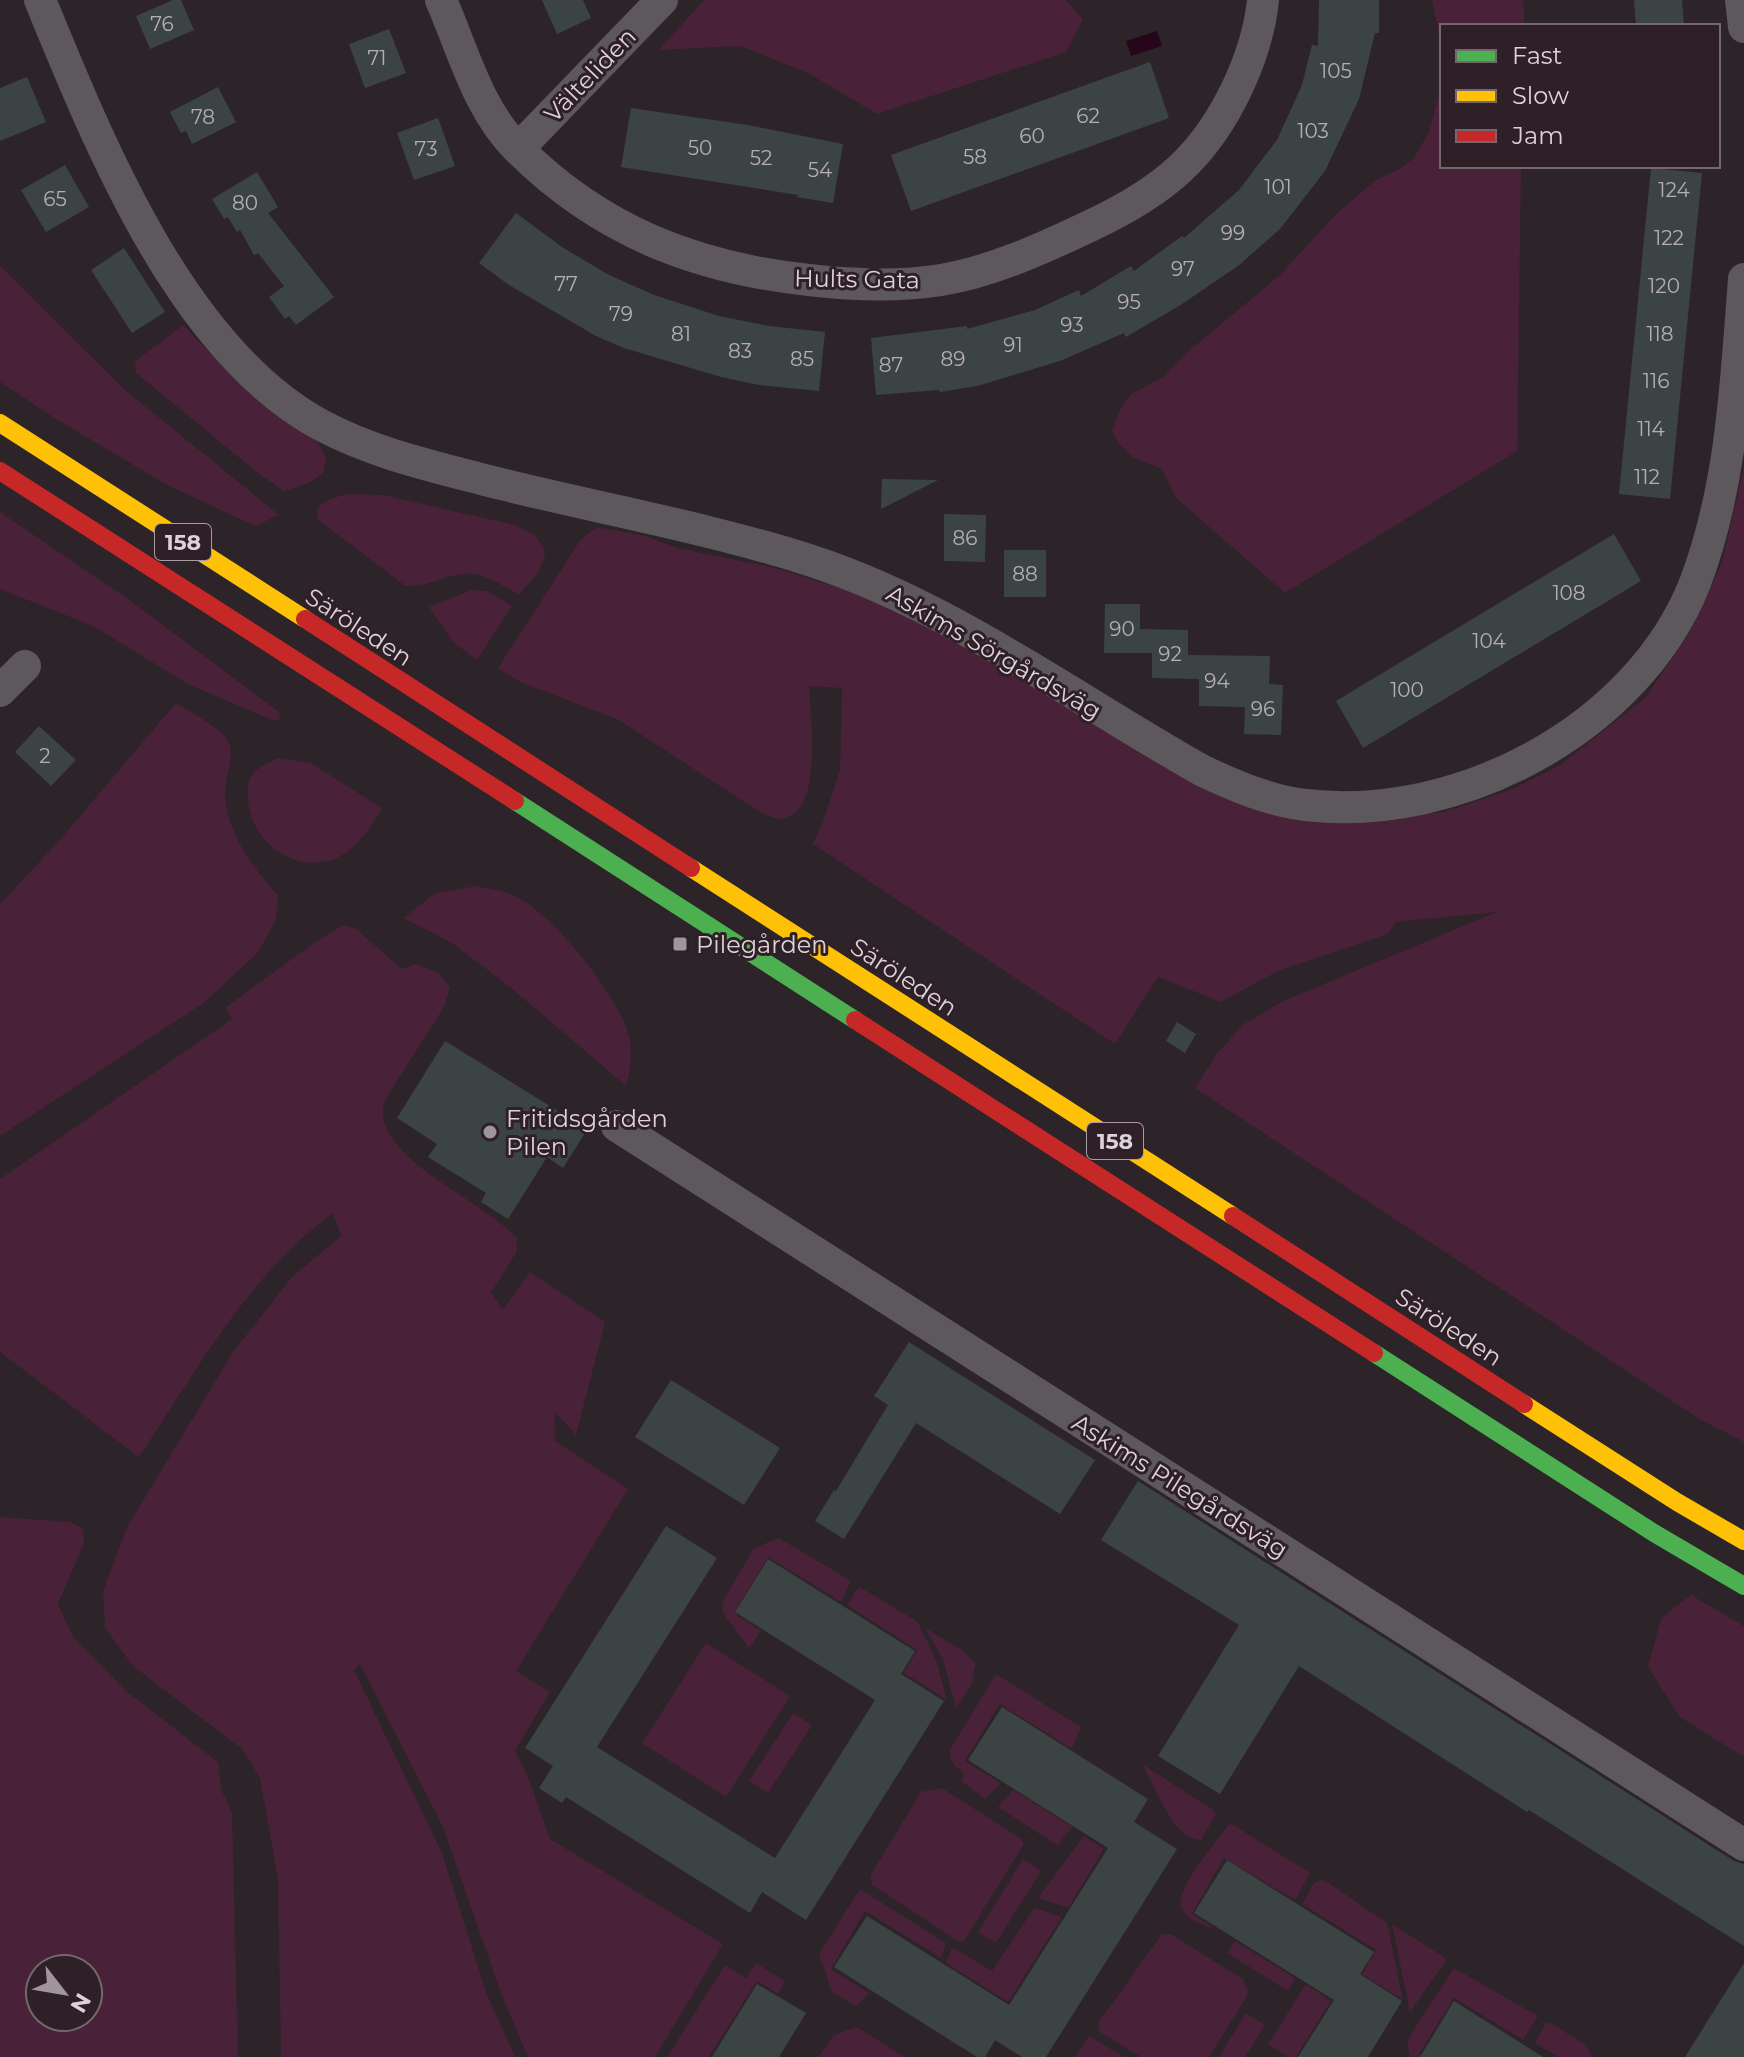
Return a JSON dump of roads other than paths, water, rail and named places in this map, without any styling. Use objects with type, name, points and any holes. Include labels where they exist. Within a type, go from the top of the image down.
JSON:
[{"type":"main road","name":"Säröleden","points":[[0,423],[1677,1502],[1744,1541]]},
{"type":"main road","name":"158","points":[[0,471],[1654,1533],[1744,1586]]},
{"type":"street","name":"Askims Sörgårdsväg","points":[[40,0],[108,158],[187,297],[241,363],[285,402],[311,419],[377,449],[441,468],[779,552],[869,581],[957,626],[1203,771],[1236,786],[1303,805],[1379,806],[1422,799],[1459,788],[1525,762],[1591,720],[1638,675],[1660,647],[1695,583],[1721,496],[1737,376],[1744,279]]},
{"type":"street","name":"Hults Gata","points":[[441,0],[480,92],[503,133],[551,179],[594,210],[630,231],[698,260],[740,271],[827,282],[900,285],[943,280],[990,267],[1059,241],[1153,193],[1183,169],[1208,141],[1235,93],[1260,29],[1263,0]]},
{"type":"street","name":"Välteliden","points":[[518,149],[662,0]]},
{"type":"street","points":[[1741,0],[1744,27]]},
{"type":"street","points":[[0,691],[25,666]]},
{"type":"street","name":"Askims Pilegårdsväg","points":[[617,1126],[1744,1845]]},
{"type":"place","name":"Pilegården","points":[[680,944]]},
{"type":"place","name":"Fritidsgården Pilen","points":[[490,1132]]}]
